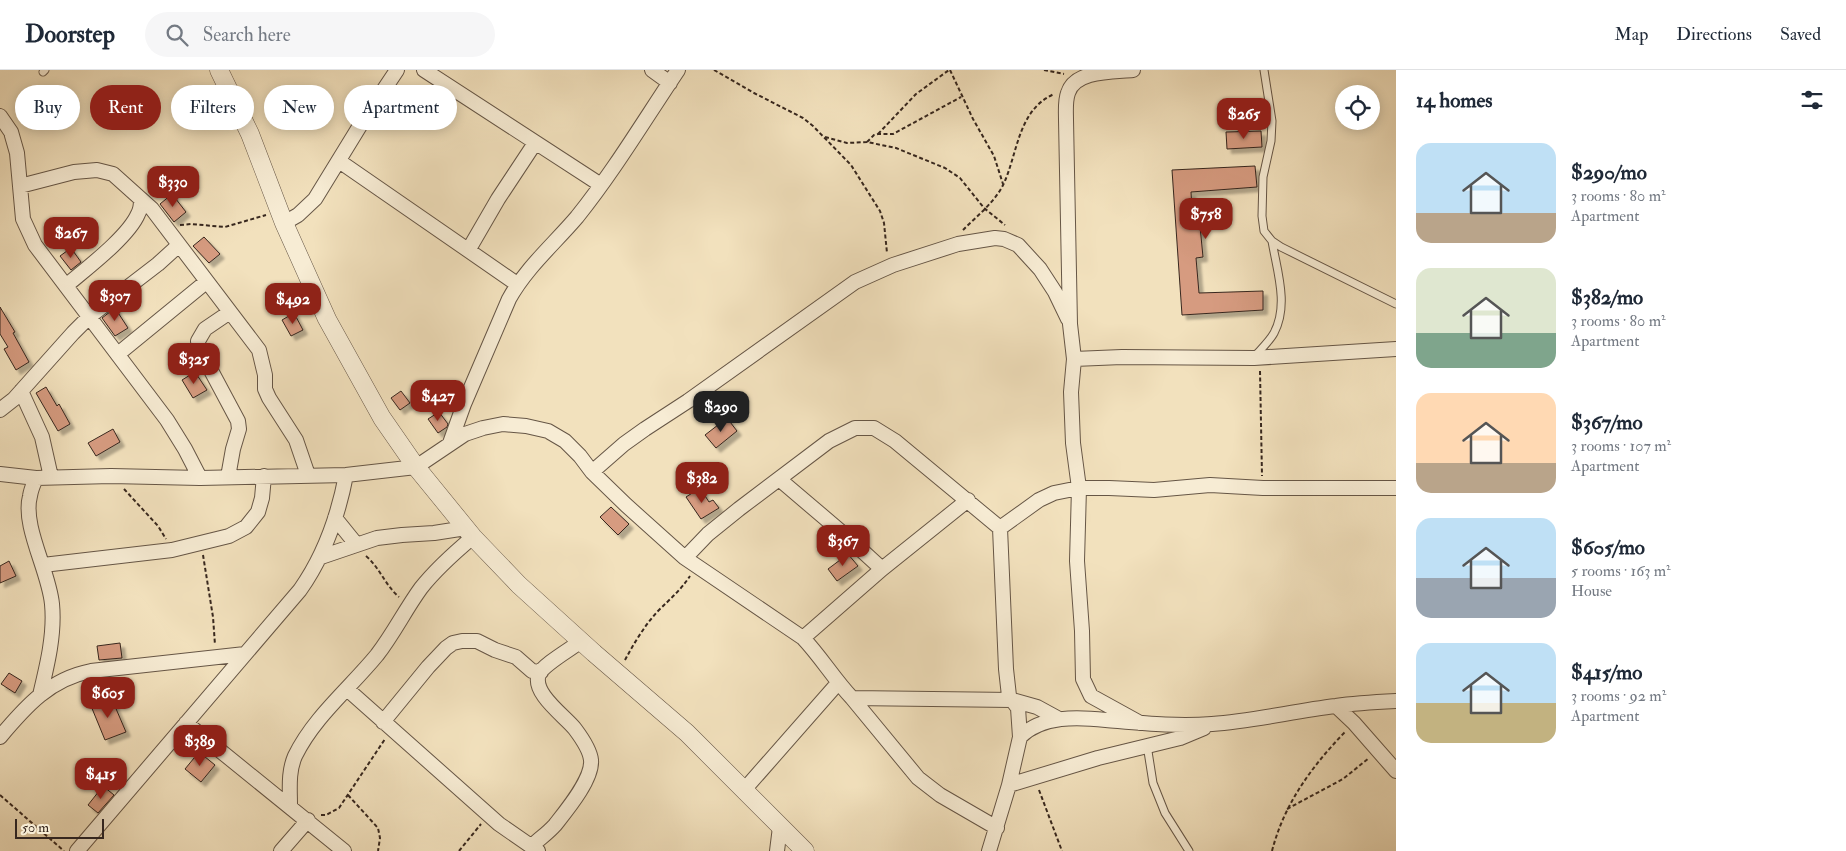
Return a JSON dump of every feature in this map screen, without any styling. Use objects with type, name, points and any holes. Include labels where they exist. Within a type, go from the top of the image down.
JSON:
[{"type":"street","points":[[282,217],[298,215],[315,199],[397,70]]},
{"type":"street","points":[[424,70],[601,185]]},
{"type":"street","points":[[652,70],[670,82]]},
{"type":"street","points":[[450,443],[468,395],[509,298],[517,284],[576,217],[601,185],[678,70]]},
{"type":"street","points":[[1133,70],[1084,76],[1076,80],[1070,87],[1067,95],[1066,120],[1070,324],[1074,358],[1071,392],[1073,443],[1079,488],[1077,561],[1083,680],[1091,696],[1140,723]]},
{"type":"street","points":[[223,72],[250,134],[282,217],[327,319],[382,418],[416,467],[469,533],[519,585],[687,733],[804,851]]},
{"type":"street","points":[[0,116],[11,132],[17,153],[24,219],[28,233],[35,245],[167,420],[200,478]]},
{"type":"street","points":[[469,249],[498,199],[535,143]]},
{"type":"street","points":[[339,161],[469,249],[517,284]]},
{"type":"street","points":[[20,186],[74,172],[96,170],[113,174],[152,209],[259,350],[269,398],[296,440],[308,475]]},
{"type":"street","points":[[67,285],[125,234],[140,212],[141,199]]},
{"type":"street","points":[[592,472],[638,434],[688,401],[855,282],[945,248],[995,238],[1004,239],[1018,245],[1040,269],[1055,292],[1070,324]]},
{"type":"street","points":[[0,410],[9,404],[89,317],[179,246]]},
{"type":"street","points":[[118,354],[206,282]]},
{"type":"street","points":[[228,477],[239,429],[238,421],[199,348],[198,341],[205,329],[230,312]]},
{"type":"street","points":[[1074,358],[1257,358],[1396,349]]},
{"type":"street","points":[[21,391],[42,437],[51,477]]},
{"type":"street","points":[[0,474],[36,478],[111,476],[200,478],[346,475],[416,467],[465,434],[483,428],[503,424],[526,426],[548,431],[565,441],[592,472],[652,530],[691,561],[803,638],[819,655],[838,683],[918,778],[940,795],[997,828]]},
{"type":"street","points":[[691,561],[724,520],[829,440],[855,428],[874,428],[895,441],[1000,528]]},
{"type":"street","points":[[77,851],[300,590],[321,557],[335,518],[346,475]]},
{"type":"street","points":[[43,565],[172,550],[229,536],[246,527],[258,512],[262,498],[264,476]]},
{"type":"street","points":[[36,478],[29,496],[29,521],[43,565],[52,604],[52,629],[40,695]]},
{"type":"street","points":[[778,479],[882,569]]},
{"type":"street","points":[[1000,528],[1039,500],[1054,493],[1079,488],[1154,490],[1210,485],[1263,488],[1396,488]]},
{"type":"street","points":[[803,638],[882,569],[968,500]]},
{"type":"street","points":[[335,518],[356,544]]},
{"type":"street","points":[[989,851],[1009,785],[1020,737],[1018,708],[1012,700],[1008,688],[1006,669],[1000,528]]},
{"type":"street","points":[[321,557],[356,544],[387,536],[469,533]]},
{"type":"street","points":[[290,805],[291,769],[296,756],[326,712],[391,637],[420,590],[437,568],[469,533]]},
{"type":"street","points":[[386,725],[428,667],[453,643],[470,640],[477,641],[516,657],[532,671],[541,672]]},
{"type":"street","points":[[347,689],[499,824],[535,848],[554,826],[584,785],[588,776],[591,760],[585,745],[575,729],[544,697],[538,680],[541,672],[581,641]]},
{"type":"street","points":[[0,738],[22,710],[57,683],[76,674],[245,654]]},
{"type":"street","points":[[744,790],[838,683]]},
{"type":"street","points":[[852,698],[1012,700],[1037,707],[1059,719]]},
{"type":"street","points":[[1020,737],[1037,724],[1059,719],[1099,719],[1174,726],[1210,725],[1336,706],[1396,701]]},
{"type":"street","points":[[1336,706],[1354,723],[1396,771]]},
{"type":"street","points":[[186,722],[344,851]]},
{"type":"street","points":[[1009,785],[1147,745],[1180,738],[1210,725]]},
{"type":"street","points":[[282,851],[306,819]]},
{"type":"street","points":[[777,851],[780,827]]},
{"type":"lane","points":[[1264,70],[1272,121],[1263,177],[1262,216],[1264,231],[1272,241],[1396,304]]},
{"type":"lane","points":[[1257,358],[1273,335],[1280,319],[1281,293],[1272,241]]},
{"type":"lane","points":[[1147,745],[1153,783],[1164,814],[1189,851]]},
{"type":"path","points":[[714,70],[803,118],[851,165],[880,210],[886,231],[888,268]]},
{"type":"path","points":[[868,142],[916,94],[950,70],[994,156],[1003,184]]},
{"type":"path","points":[[1044,70],[1084,76]]},
{"type":"path","points":[[945,248],[984,208],[1003,184],[1018,141],[1033,109],[1050,96],[1070,87]]},
{"type":"path","points":[[878,134],[892,134],[962,96]]},
{"type":"path","points":[[822,136],[847,143],[868,142],[914,153],[945,168],[960,178],[984,208]]},
{"type":"path","points":[[165,226],[191,224],[225,227],[282,217]]},
{"type":"path","points":[[1257,358],[1263,488]]},
{"type":"path","points":[[111,476],[158,526],[172,550]]},
{"type":"path","points":[[200,543],[213,617],[216,657]]},
{"type":"path","points":[[356,544],[376,566],[390,589],[411,606]]},
{"type":"path","points":[[617,673],[634,643],[655,614],[680,591],[691,561]]},
{"type":"path","points":[[1272,851],[1278,829],[1302,784],[1320,759],[1354,723]]},
{"type":"path","points":[[306,819],[326,815],[339,808],[380,747],[386,725]]},
{"type":"path","points":[[1287,810],[1343,779],[1378,751]]},
{"type":"path","points":[[1034,777],[1062,851]]},
{"type":"path","points":[[0,795],[65,851]]},
{"type":"path","points":[[348,795],[378,828],[380,838],[378,851]]},
{"type":"path","points":[[459,851],[489,815]]},
{"type":"building","points":[[1261,131],[1262,147],[1227,149],[1226,132]]},
{"type":"building","points":[[1255,166],[1257,187],[1191,192],[1193,226],[1200,226],[1203,257],[1196,258],[1199,293],[1263,291],[1263,310],[1182,315],[1172,170]]},
{"type":"building","points":[[172,194],[186,212],[174,222],[160,204]]},
{"type":"building","points":[[204,237],[220,254],[209,263],[193,246]]},
{"type":"building","points":[[71,248],[81,262],[71,270],[60,256]]},
{"type":"building","points":[[0,307],[15,332],[13,333],[29,362],[16,370],[4,349],[8,347],[0,334]]},
{"type":"building","points":[[115,308],[128,328],[115,336],[102,318]]},
{"type":"building","points":[[294,313],[303,330],[291,336],[282,320]]},
{"type":"building","points":[[195,372],[207,390],[193,398],[182,380]]},
{"type":"building","points":[[46,387],[57,406],[59,404],[70,424],[58,431],[36,393]]},
{"type":"building","points":[[401,391],[410,403],[400,410],[391,398]]},
{"type":"building","points":[[439,412],[448,424],[447,427],[438,433],[428,419]]},
{"type":"building","points":[[727,418],[737,431],[716,448],[705,435]]},
{"type":"building","points":[[113,429],[120,442],[96,456],[88,443]]},
{"type":"building","points":[[700,488],[709,502],[713,500],[719,508],[701,519],[686,497]]},
{"type":"building","points":[[611,507],[629,524],[618,535],[600,517]]},
{"type":"building","points":[[848,554],[858,566],[837,581],[828,569]]},
{"type":"building","points":[[9,561],[16,576],[0,583],[0,566]]},
{"type":"building","points":[[120,643],[122,658],[99,660],[97,646]]},
{"type":"building","points":[[9,673],[22,681],[15,693],[1,684]]},
{"type":"building","points":[[111,697],[126,732],[105,740],[91,706]]},
{"type":"building","points":[[199,752],[215,765],[201,782],[185,769]]},
{"type":"building","points":[[103,786],[114,795],[98,813],[88,805]]}]
